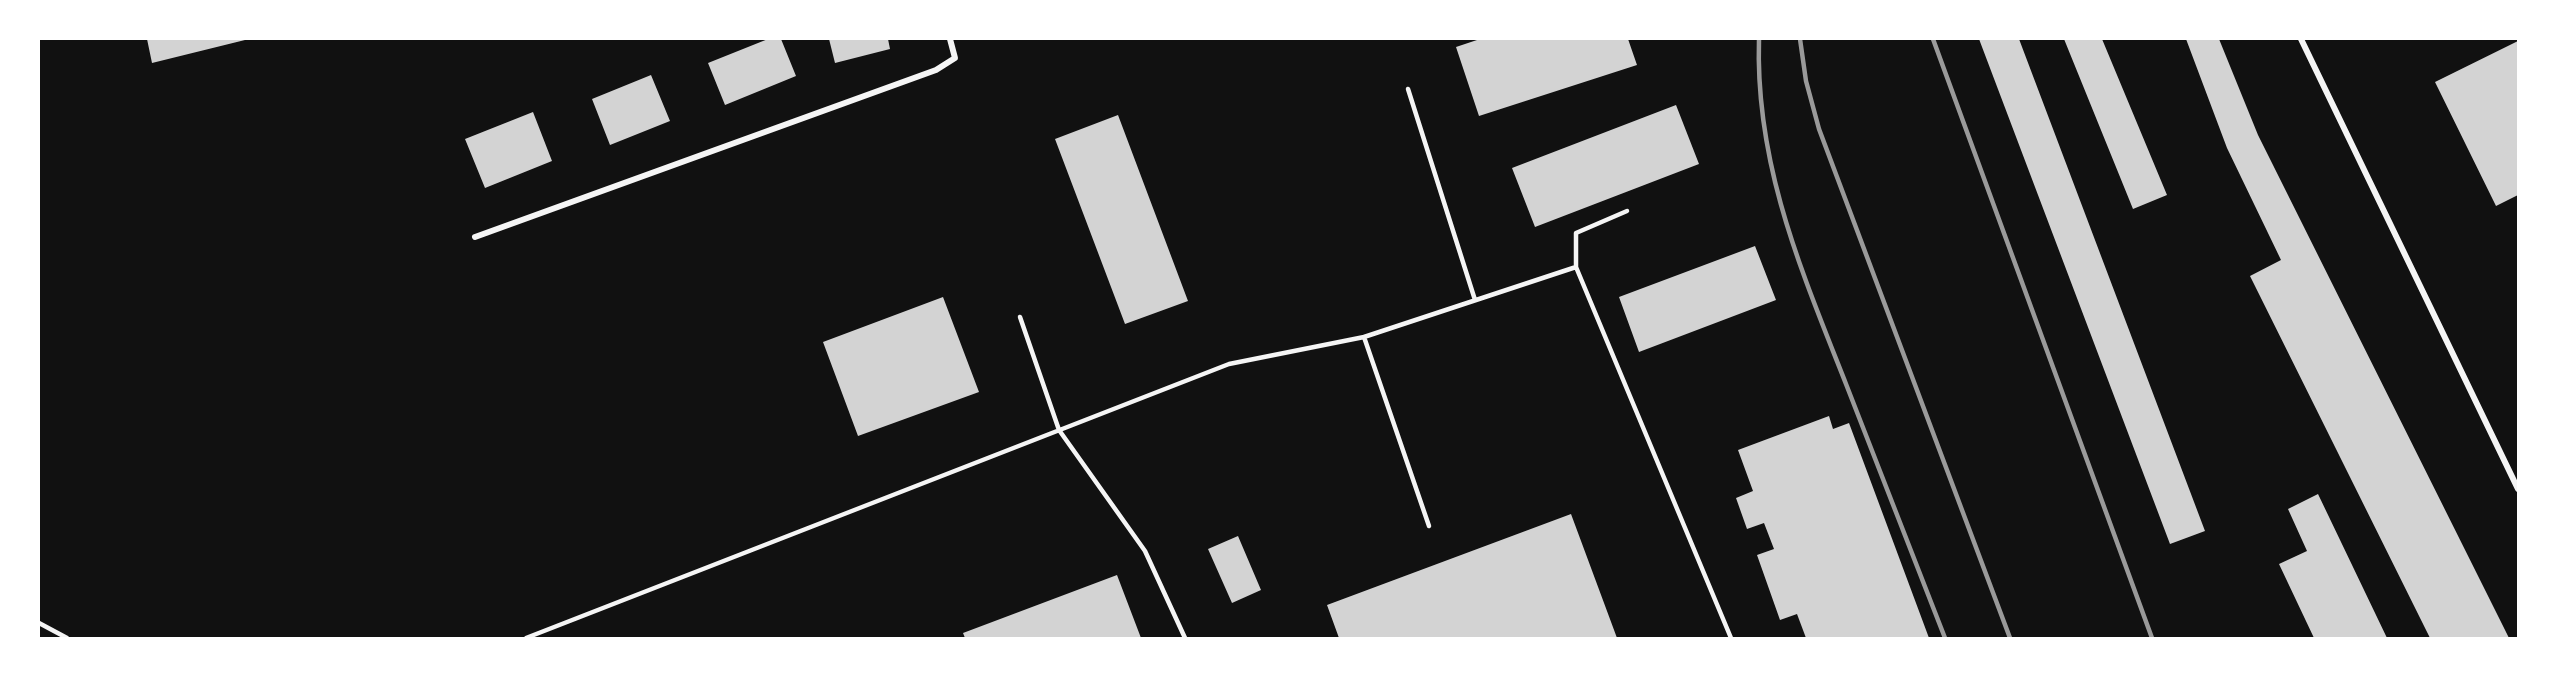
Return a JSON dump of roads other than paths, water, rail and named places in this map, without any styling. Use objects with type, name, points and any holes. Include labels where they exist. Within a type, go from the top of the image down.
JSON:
[{"type":"street","points":[[475,237],[925,74],[955,58],[950,39]]},
{"type":"street","points":[[2301,39],[2518,489]]},
{"type":"lane","points":[[1408,89],[1475,300]]},
{"type":"lane","points":[[1628,211],[1576,233],[1576,267],[1731,638]]},
{"type":"lane","points":[[526,638],[1229,364],[1364,337],[1576,267]]},
{"type":"lane","points":[[1020,317],[1059,430],[1145,552],[1185,638]]},
{"type":"lane","points":[[1364,337],[1429,526]]},
{"type":"lane","points":[[39,623],[67,638]]},
{"type":"railway","points":[[1759,39],[1760,85],[1765,130],[1784,216],[1813,300],[1945,638]]},
{"type":"railway","points":[[1800,39],[1806,81],[1819,129],[2010,638]]},
{"type":"railway","points":[[1933,39],[2152,638]]}]
